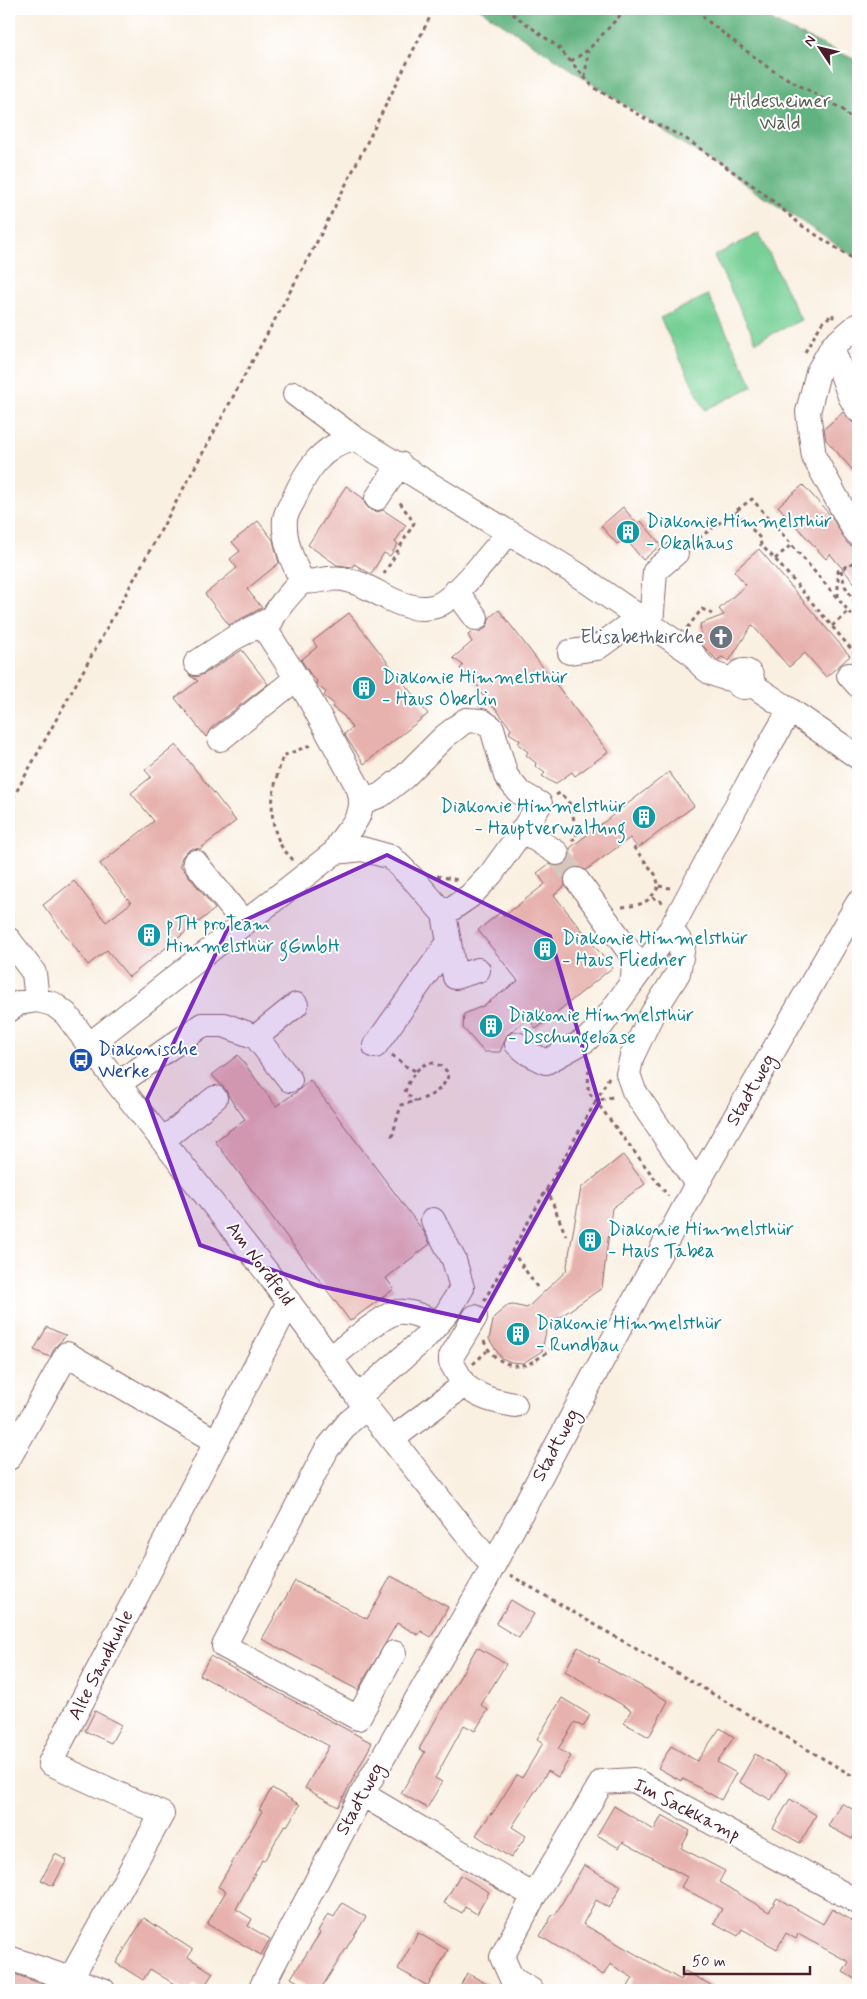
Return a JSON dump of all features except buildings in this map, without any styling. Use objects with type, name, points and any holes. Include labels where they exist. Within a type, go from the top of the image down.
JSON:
[{"type":"street","points":[[858,325],[832,347],[818,372],[808,412],[814,457],[858,534]]},
{"type":"street","points":[[832,347],[850,396],[858,410]]},
{"type":"street","points":[[295,394],[354,438],[400,464],[575,572],[693,654],[701,667],[718,677],[743,682],[790,710],[858,758]]},
{"type":"street","points":[[354,438],[339,442],[320,456],[301,481],[285,518],[293,563],[302,581],[310,583],[326,577],[342,579],[367,586],[391,600],[415,608],[437,606],[456,591],[508,532]]},
{"type":"street","points":[[387,496],[400,464]]},
{"type":"street","points":[[646,621],[655,571],[676,553]]},
{"type":"street","points":[[302,581],[280,605],[271,619],[267,632],[297,678],[359,789],[362,802],[356,822],[339,842],[335,852]]},
{"type":"street","points":[[456,591],[476,618]]},
{"type":"street","points":[[196,663],[234,638],[271,619]]},
{"type":"street","points":[[570,652],[597,648],[646,621]]},
{"type":"street","points":[[220,739],[297,678]]},
{"type":"street","points":[[517,1044],[528,1053],[546,1062],[586,1040],[601,1026],[671,929],[680,904],[790,710]]},
{"type":"street","points":[[362,802],[381,795],[404,777],[444,737],[466,720],[482,722],[492,728],[506,776],[519,792],[540,804],[491,874],[470,896],[444,914]]},
{"type":"street","points":[[524,828],[529,835],[543,842],[556,853]]},
{"type":"street","points":[[89,1045],[335,852],[362,849],[391,857],[444,914],[455,977],[478,970]]},
{"type":"street","points":[[195,862],[244,923]]},
{"type":"street","points":[[577,880],[634,958],[633,981]]},
{"type":"street","name":"Stadtweg","points":[[260,1990],[362,1794],[485,1581],[697,1184],[858,903]]},
{"type":"street","points":[[671,929],[683,946],[678,973],[651,1016],[632,1056],[628,1074],[634,1091],[697,1184]]},
{"type":"street","points":[[9,940],[34,973],[37,1000],[19,1003],[9,1010]]},
{"type":"street","points":[[375,1046],[449,942]]},
{"type":"street","name":"Am Nordfeld","points":[[37,1000],[53,1004],[66,1014],[118,1084],[266,1271],[362,1403],[492,1565]]},
{"type":"street","points":[[256,1036],[296,1005]]},
{"type":"street","points":[[118,1084],[202,1025],[224,1025],[256,1036],[290,1080]]},
{"type":"street","points":[[163,1140],[215,1098]]},
{"type":"street","points":[[394,1653],[358,1718],[224,1646],[327,1449],[362,1403],[447,1313],[462,1288],[454,1260],[432,1220]]},
{"type":"street","name":"Alte Sandkuhle","points":[[77,1967],[162,1814],[50,1763],[289,1302]]},
{"type":"street","points":[[330,1359],[366,1330],[396,1312],[417,1314],[437,1323]]},
{"type":"street","points":[[475,1317],[451,1357],[451,1362],[464,1385],[479,1396],[487,1400],[515,1405]]},
{"type":"street","points":[[9,1458],[67,1354],[217,1442]]},
{"type":"street","points":[[392,1439],[464,1385]]},
{"type":"street","name":"Im Sackkamp","points":[[531,1990],[512,1979],[502,1957],[534,1896],[602,1782],[634,1780],[858,1902]]},
{"type":"street","points":[[362,1794],[534,1896]]},
{"type":"street","points":[[9,1958],[103,1990]]},
{"type":"path","points":[[9,805],[160,532],[319,238],[434,9]]},
{"type":"path","points":[[506,9],[558,47],[593,87],[642,117],[686,138],[762,192],[800,225],[858,262]]},
{"type":"path","points":[[571,61],[588,50],[626,9]]},
{"type":"path","points":[[698,9],[704,19],[770,69],[842,109],[858,126]]},
{"type":"path","points":[[585,77],[588,50]]},
{"type":"path","points":[[375,590],[414,523],[399,502],[387,496]]},
{"type":"path","points":[[676,553],[752,499],[858,622]]},
{"type":"path","points":[[736,511],[760,538],[761,546],[775,559],[832,626],[854,671]]},
{"type":"path","points":[[775,559],[792,544]]},
{"type":"path","points":[[838,598],[838,571],[858,560]]},
{"type":"path","points":[[841,570],[845,586],[858,607]]},
{"type":"path","points":[[676,642],[702,609],[712,614]]},
{"type":"path","points":[[832,626],[849,611]]},
{"type":"path","points":[[304,875],[279,842],[272,816],[274,785],[283,756],[330,738]]},
{"type":"path","points":[[540,804],[560,792],[571,804],[576,837],[556,853]]},
{"type":"path","points":[[596,906],[642,905],[652,897],[659,886],[656,874],[631,844]]},
{"type":"path","points":[[404,870],[481,884]]},
{"type":"path","points":[[375,1046],[386,1050],[405,1066],[416,1071]]},
{"type":"path","points":[[590,1058],[587,1066],[588,1091],[682,1213]]},
{"type":"path","points":[[392,1137],[401,1105],[430,1097],[446,1083],[449,1074],[443,1066],[433,1063],[423,1065],[416,1071],[408,1083],[405,1092],[415,1101]]},
{"type":"path","points":[[561,1341],[531,1362],[513,1366],[500,1361],[487,1351],[475,1317],[596,1101]]},
{"type":"path","points":[[547,1189],[566,1236]]},
{"type":"path","points":[[512,1251],[537,1288]]},
{"type":"path","points":[[492,1565],[858,1779]]},
{"type":"highlighted area","points":[[387,855],[550,936],[599,1103],[479,1321],[319,1286],[200,1245],[147,1099],[228,928]]},
{"type":"green space","name":"Hildesheimer Wald","points":[[480,9],[759,9],[776,23],[858,61],[858,259]]},
{"type":"green space","points":[[759,233],[801,320],[756,342],[714,256]]},
{"type":"green space","points":[[708,295],[753,386],[705,410],[660,318]]},
{"type":"tunnel","points":[[557,853],[577,880]]},
{"type":"place","name":"Diakonie Himmelsthür - Okalhaus","points":[[628,532]]},
{"type":"place","name":"Elisabethkirche","points":[[721,637]]},
{"type":"place","name":"Diakonie Himmelsthür - Haus Oberlin","points":[[364,688]]},
{"type":"place","name":"Diakonie Himmelsthür - Hauptverwaltung","points":[[644,817]]},
{"type":"place","name":"pTH proTeam Himmelsthür gGmbH","points":[[149,935]]},
{"type":"place","name":"Diakonie Himmelsthür - Haus Fliedner","points":[[545,949]]},
{"type":"place","name":"Diakonie Himmelsthür - Dschungeloase","points":[[491,1026]]},
{"type":"place","name":"Diakonische Werke","points":[[81,1060]]},
{"type":"place","name":"Diakonie Himmelsthür - Haus Tabea","points":[[590,1240]]},
{"type":"place","name":"Diakonie Himmelsthür - Rundbau","points":[[518,1334]]}]
